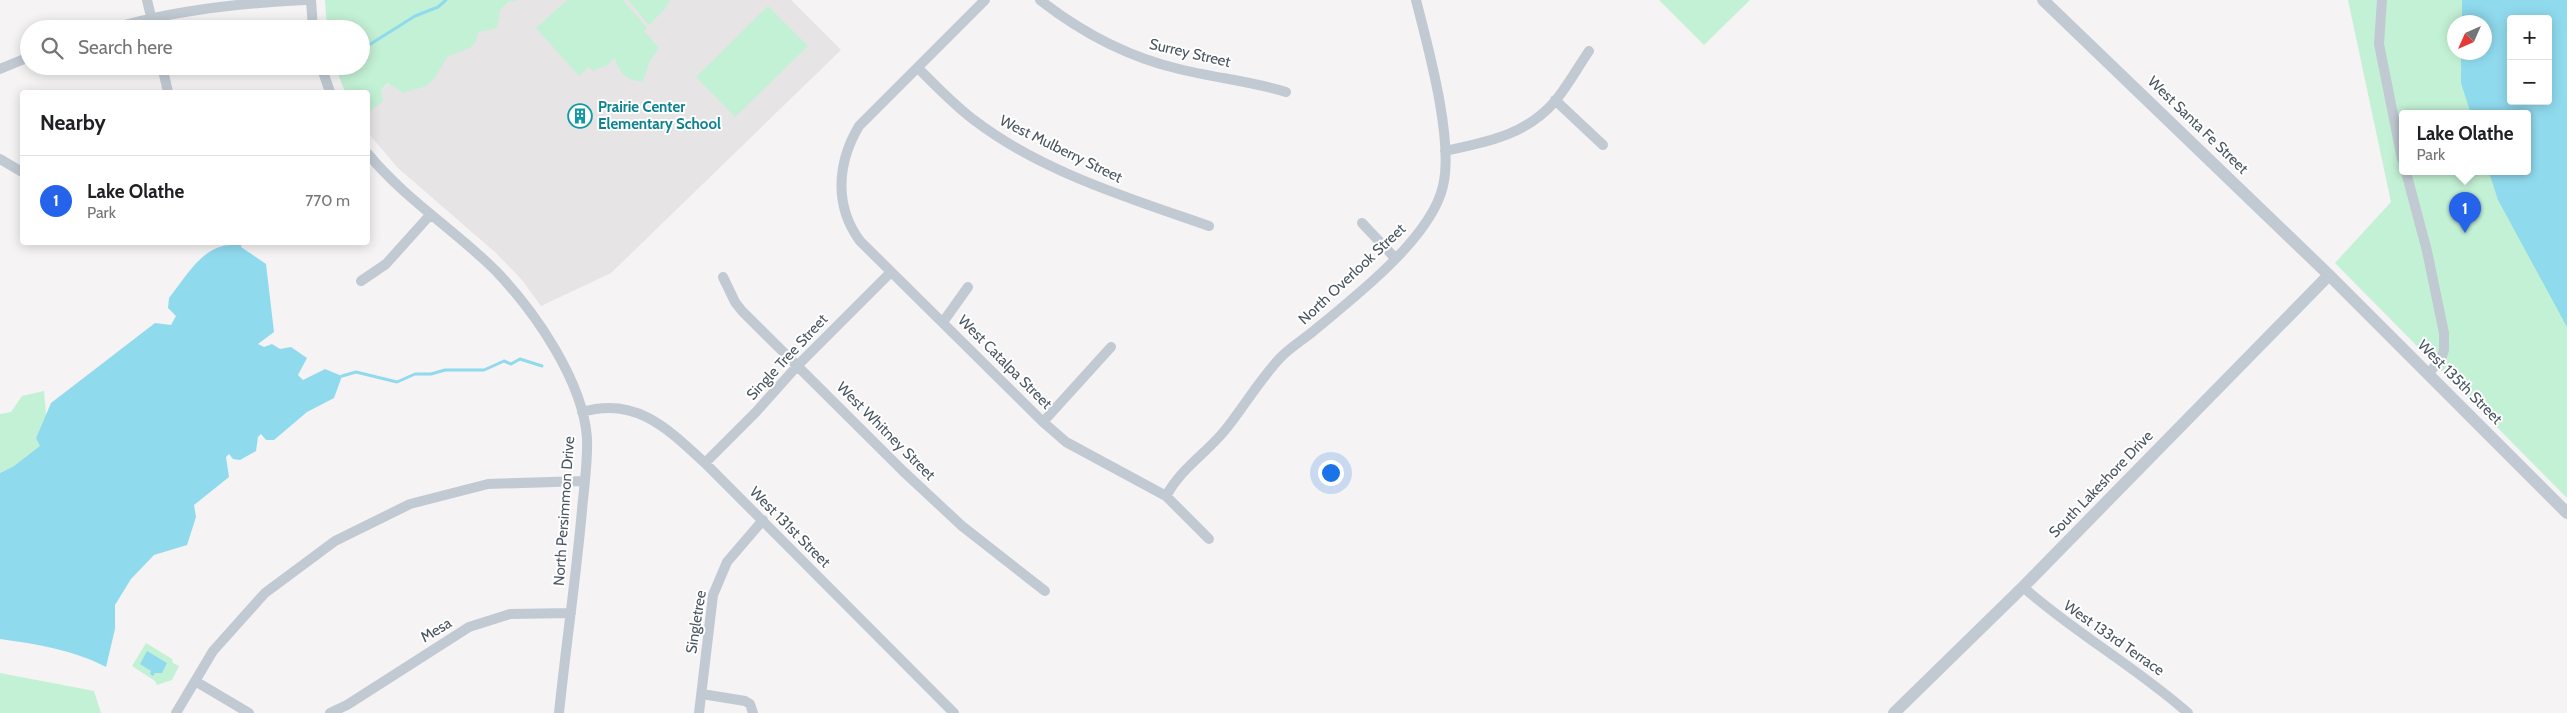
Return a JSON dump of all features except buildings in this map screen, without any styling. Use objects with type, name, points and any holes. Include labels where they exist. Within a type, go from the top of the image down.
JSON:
[{"type":"street","points":[[146,0],[152,20]]},
{"type":"street","points":[[169,20],[226,6],[305,0]]},
{"type":"street","points":[[311,0],[312,20]]},
{"type":"street","name":"West Catalpa Street","points":[[986,0],[859,126],[850,141],[844,159],[842,198],[846,217],[860,241],[1043,422],[1066,442],[1166,496],[1209,539]]},
{"type":"street","name":"Surrey Street","points":[[1040,0],[1099,39],[1136,56],[1180,69],[1252,82],[1286,92]]},
{"type":"street","name":"North Overlook Street","points":[[1166,496],[1176,478],[1216,440],[1282,356],[1395,258],[1428,221],[1437,204],[1443,186],[1445,151],[1429,53],[1416,0]]},
{"type":"street","name":"West Santa Fe Street","points":[[2043,0],[2329,274]]},
{"type":"street","points":[[2382,0],[2379,44],[2399,144]]},
{"type":"street","points":[[1445,151],[1482,144],[1511,134],[1542,114],[1555,100],[1588,51]]},
{"type":"street","points":[[1,65],[20,59]]},
{"type":"street","name":"West Mulberry Street","points":[[918,68],[972,119],[1011,145],[1097,185],[1209,226]]},
{"type":"street","points":[[164,75],[168,90]]},
{"type":"street","points":[[324,75],[329,90]]},
{"type":"street","points":[[1555,100],[1603,145]]},
{"type":"street","name":"North Persimmon Drive","points":[[370,156],[391,180],[484,260],[517,295],[567,371],[582,412],[587,438],[584,482],[559,713]]},
{"type":"street","points":[[0,159],[20,171]]},
{"type":"street","points":[[2407,175],[2427,251],[2444,333],[2444,350],[2441,359],[2428,374]]},
{"type":"street","points":[[361,280],[386,264],[430,215]]},
{"type":"street","points":[[1362,223],[1395,258]]},
{"type":"street","name":"Single Tree Street","points":[[705,463],[756,412],[798,365],[891,272]]},
{"type":"street","name":"West 135th Street","points":[[2329,274],[2567,513]]},
{"type":"street","name":"South Lakeshore Drive","points":[[1894,713],[2023,587],[2329,274]]},
{"type":"street","name":"West Whitney Street","points":[[723,277],[735,302],[742,311],[918,486],[962,526],[1045,591]]},
{"type":"street","points":[[943,322],[968,287]]},
{"type":"street","points":[[1043,422],[1111,348]]},
{"type":"street","name":"West 131st Street","points":[[582,412],[592,409],[626,408],[663,425],[763,520],[948,711]]},
{"type":"street","points":[[176,713],[213,651],[265,593],[335,540],[410,504],[488,484],[584,482]]},
{"type":"street","name":"Singletree","points":[[699,713],[709,615],[718,580],[727,562],[763,520]]},
{"type":"street","name":"West 133rd Terrace","points":[[2023,587],[2057,616],[2126,664],[2188,713]]},
{"type":"street","name":"Mesa","points":[[330,713],[346,705],[469,627],[510,614],[571,613]]},
{"type":"street","points":[[195,680],[249,713]]},
{"type":"street","points":[[702,694],[744,701],[750,704],[753,713]]},
{"type":"shaded area","points":[[470,0],[791,0],[841,50],[611,273],[541,306],[522,280],[496,253],[398,168],[370,135],[370,102]]},
{"type":"green space","points":[[325,0],[519,0],[508,2],[500,10],[496,28],[478,32],[476,41],[470,48],[448,56],[434,79],[426,86],[403,93],[388,83],[381,90],[383,101],[370,111],[370,90],[344,90],[338,75],[370,75],[370,20],[326,20]]},
{"type":"green space","points":[[567,0],[623,0],[647,28],[644,31],[659,48],[650,61],[643,81],[633,80],[624,75],[615,58],[607,65],[593,71],[589,67],[579,76],[536,28]]},
{"type":"green space","points":[[628,0],[670,0],[665,9],[649,25]]},
{"type":"green space","points":[[1659,0],[1750,0],[1704,45]]},
{"type":"green space","points":[[2348,0],[2567,0],[2567,498],[2335,263],[2391,202]]},
{"type":"green space","points":[[768,6],[808,46],[735,117],[696,77]]},
{"type":"green space","points":[[44,391],[46,415],[36,438],[41,446],[14,466],[0,473],[0,414],[11,412],[22,396]]},
{"type":"green space","points":[[146,643],[172,659],[173,663],[179,666],[172,680],[157,685],[155,681],[132,666]]},
{"type":"green space","points":[[0,673],[94,691],[101,713],[0,713]]},
{"type":"water","points":[[2462,0],[2567,0],[2567,327],[2498,200],[2490,175],[2531,175],[2531,110],[2470,110],[2461,83],[2461,60],[2492,60],[2492,15],[2462,15]]},
{"type":"water","points":[[242,245],[241,247],[266,264],[274,332],[258,344],[264,347],[272,344],[280,349],[291,347],[307,358],[298,375],[303,380],[325,369],[342,376],[334,398],[307,412],[274,440],[266,440],[261,434],[258,437],[256,451],[240,460],[233,459],[229,454],[226,457],[229,477],[194,505],[196,517],[187,545],[154,555],[131,579],[115,605],[115,629],[106,667],[68,652],[0,639],[0,473],[14,466],[40,446],[36,438],[51,403],[155,323],[171,325],[176,316],[168,308],[169,298],[196,263],[213,250],[222,246]]},
{"type":"water","points":[[147,651],[167,663],[162,673],[155,673],[153,676],[150,674],[151,671],[140,664]]},
{"type":"waterway","points":[[370,44],[415,16],[438,7],[446,0]]},
{"type":"waterway","points":[[342,376],[356,372],[397,382],[415,374],[431,374],[445,370],[484,370],[504,361],[511,364],[520,359],[542,366]]},
{"type":"place","name":"Prairie Center Elementary School","points":[[580,116]]},
{"type":"place","name":"Lake Olathe","points":[[2465,233]]}]
